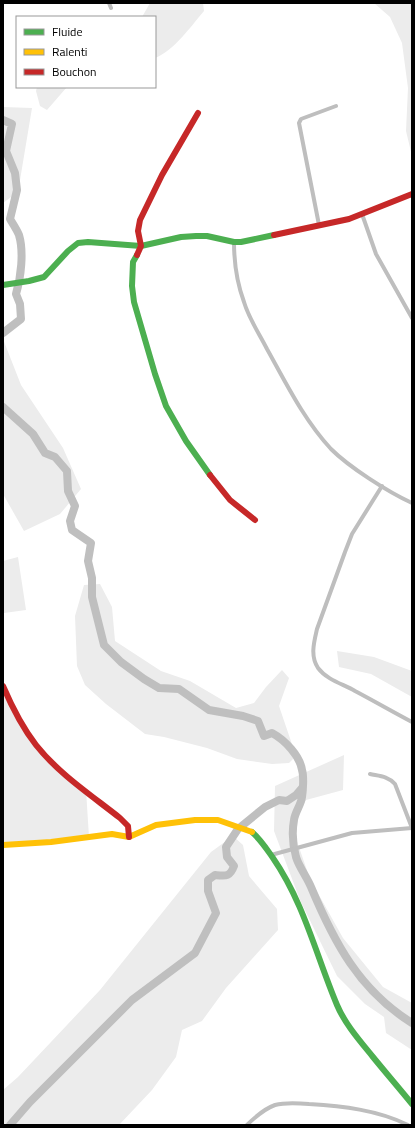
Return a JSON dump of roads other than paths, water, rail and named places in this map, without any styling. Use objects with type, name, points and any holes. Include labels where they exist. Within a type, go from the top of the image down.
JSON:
[{"type":"street","points":[[109,3],[111,8]]},
{"type":"street","points":[[319,225],[299,123],[301,118],[336,106]]},
{"type":"street","points":[[198,113],[162,175],[145,208],[138,231],[141,246],[133,262],[132,286],[134,302],[150,360],[166,406],[186,441],[207,473],[230,500],[255,520]]},
{"type":"street","points":[[3,285],[44,277],[68,251],[78,243],[88,242],[141,246],[181,237],[196,236],[207,236],[234,242],[241,242],[362,214],[412,194]]},
{"type":"street","points":[[362,214],[376,254],[412,318]]},
{"type":"street","points":[[234,242],[234,259],[246,309],[302,411],[313,427],[332,449],[364,474],[412,503]]},
{"type":"street","points":[[382,486],[352,534],[344,552],[317,629],[314,641],[314,657],[323,674],[412,722]]},
{"type":"street","points":[[3,686],[14,712],[39,748],[65,775],[120,818],[128,826],[129,837]]},
{"type":"street","points":[[272,855],[352,833],[412,828],[395,784],[391,779],[370,774]]},
{"type":"street","points":[[3,844],[51,842],[112,834],[129,837],[156,825],[195,820],[218,820],[246,828],[261,840],[284,874],[296,896],[340,1011],[359,1040],[412,1104]]},
{"type":"street","points":[[248,1125],[269,1108],[278,1104],[291,1103],[344,1107],[392,1119],[408,1125]]},
{"type":"waterway","points":[[3,120],[12,124],[6,151],[15,173],[17,190],[10,219],[19,235],[22,257],[16,294],[20,304],[21,319],[3,333]]},
{"type":"waterway","points":[[3,407],[33,434],[45,453],[55,457],[67,471],[68,491],[75,506],[70,521],[72,530],[91,543],[88,561],[92,578],[92,597],[104,645],[121,662],[159,688],[179,689],[209,710],[243,716],[258,721],[264,736],[272,733],[287,744],[295,754],[301,765],[303,773],[303,791],[293,829],[294,848],[297,861],[329,927],[350,963],[377,996],[393,1010],[412,1023]]},
{"type":"waterway","points":[[10,1125],[30,1102],[132,1000],[195,953],[216,913],[208,891],[208,880],[215,875],[229,874],[234,866],[227,857],[226,847],[238,829],[265,807],[279,800],[287,801],[296,795],[302,788]]}]
